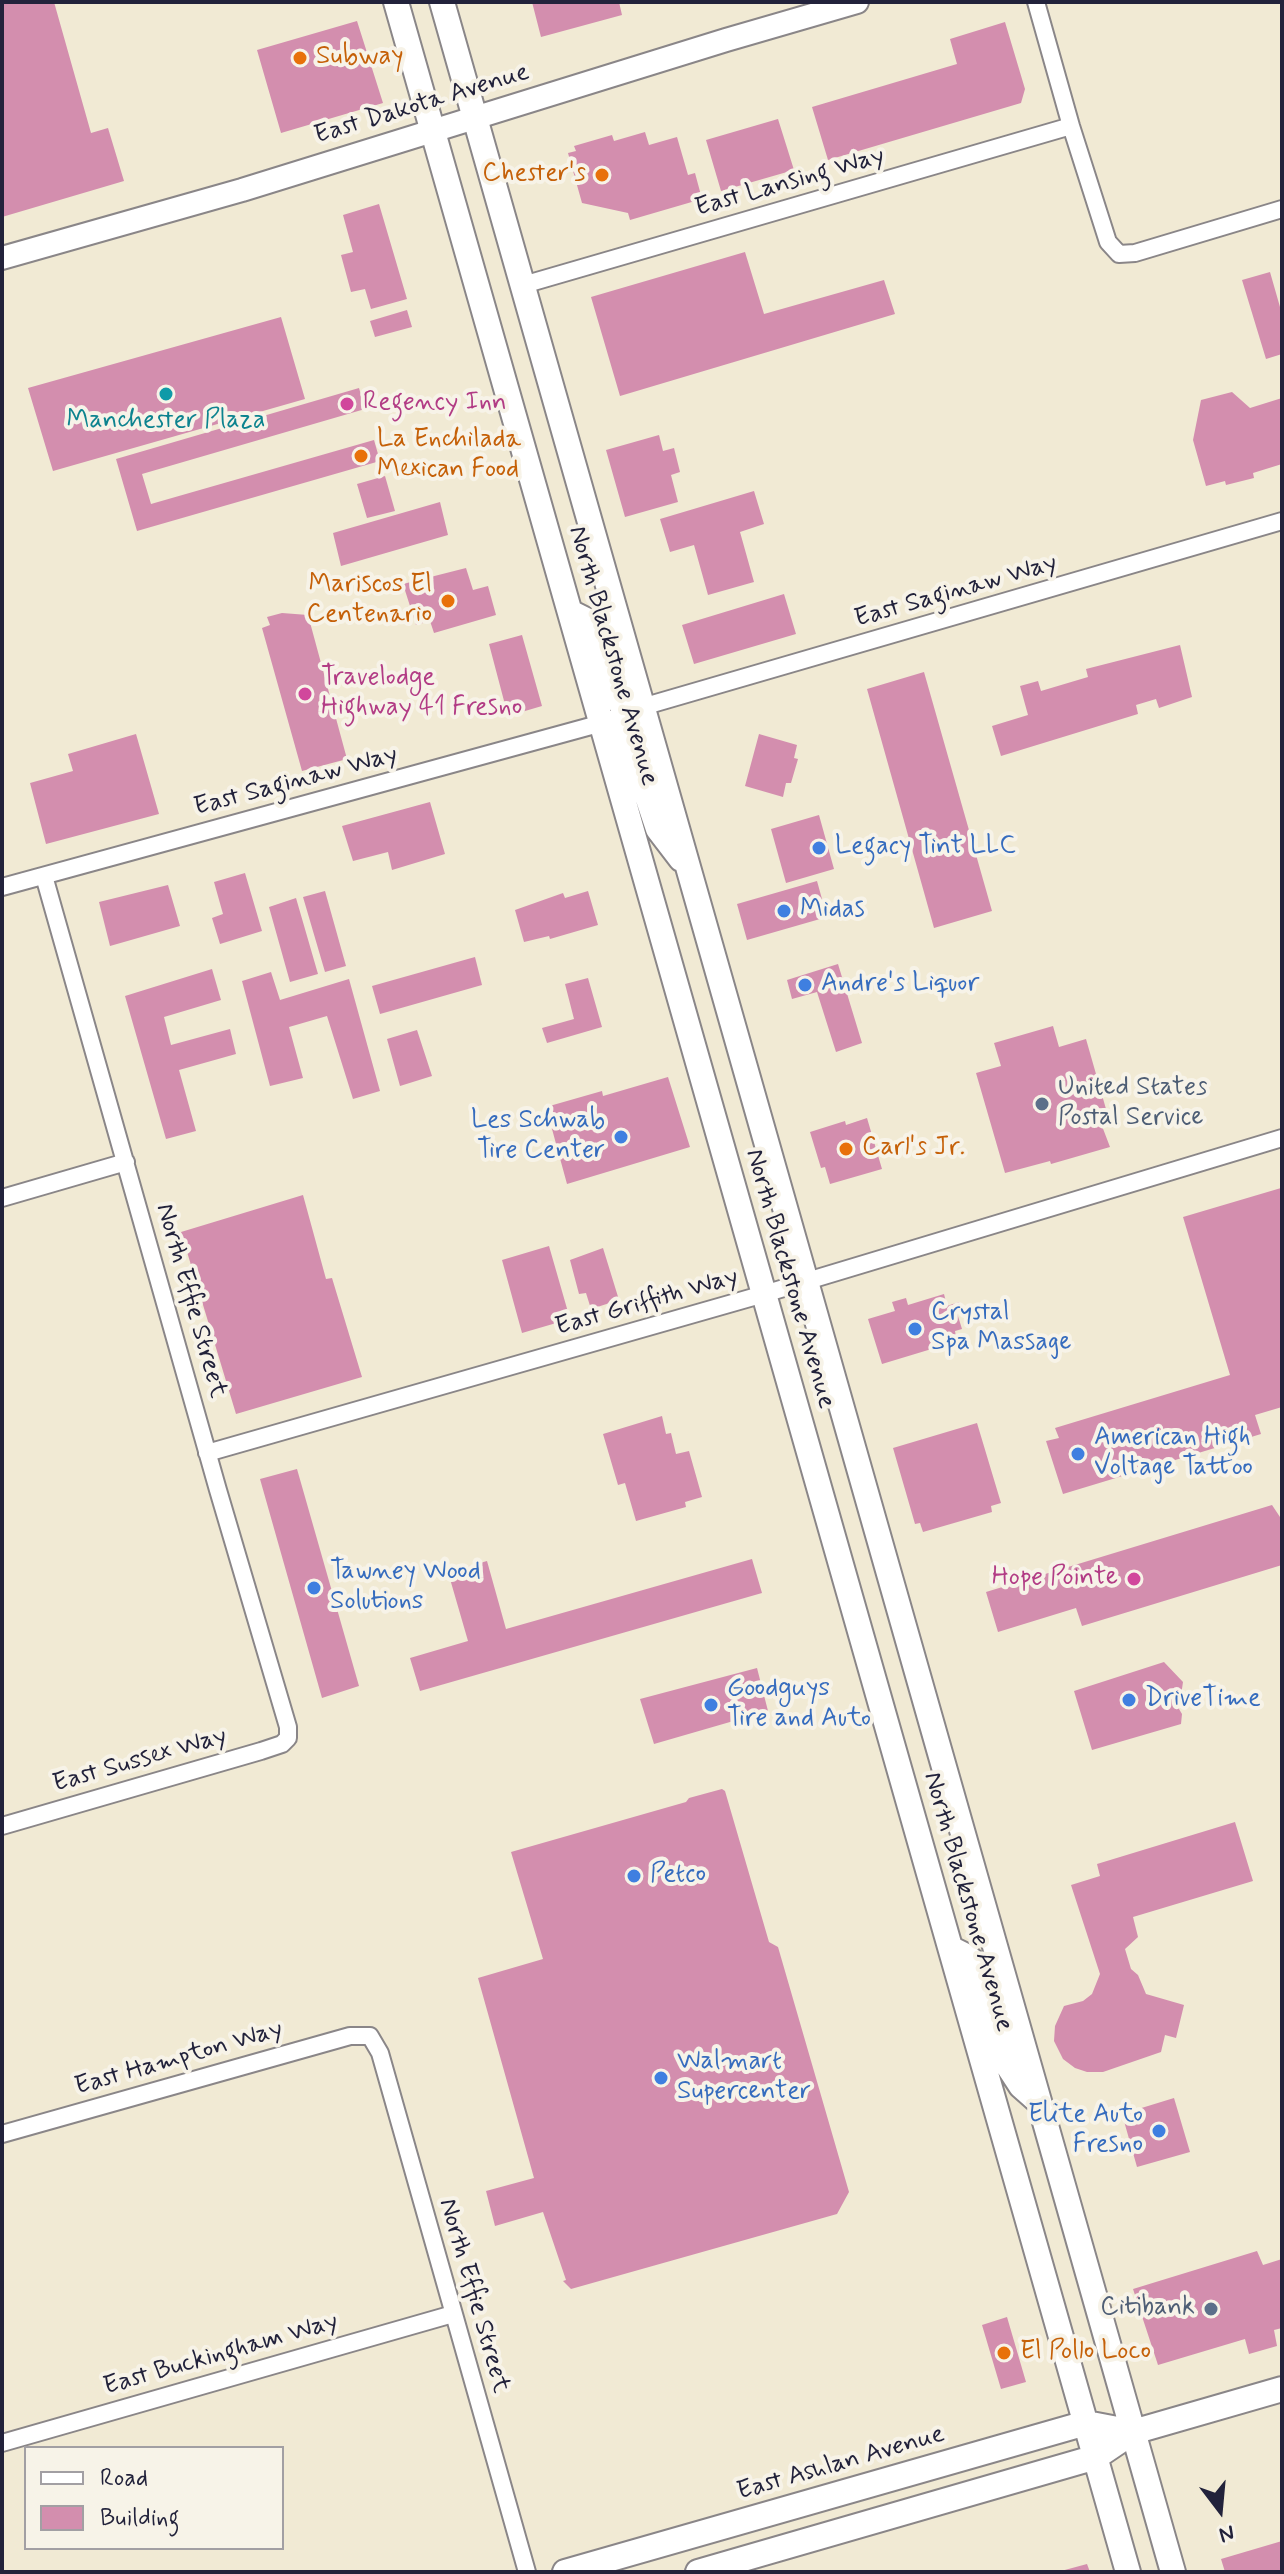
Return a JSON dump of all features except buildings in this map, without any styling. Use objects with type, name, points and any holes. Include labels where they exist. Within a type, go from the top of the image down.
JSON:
[{"type":"main road","name":"North Blackstone Avenue","points":[[396,2],[1128,2572]]},
{"type":"main road","name":"North Blackstone Avenue","points":[[442,2],[1173,2572]]},
{"type":"main road","points":[[570,612],[596,630],[611,686],[620,703],[630,709],[642,707]]},
{"type":"main road","points":[[602,723],[616,723],[626,733],[658,829],[688,867]]},
{"type":"main road","points":[[952,1949],[968,1957],[979,1968],[1006,2063],[1021,2086],[1040,2102]]},
{"type":"main road","name":"East Ashlan Avenue","points":[[698,2572],[1096,2457],[1133,2432],[1282,2389]]},
{"type":"main road","name":"East Ashlan Avenue","points":[[565,2572],[1086,2423],[1133,2432]]},
{"type":"main road","points":[[733,2562],[760,2542],[788,2528],[794,2522],[800,2505]]},
{"type":"main road","points":[[613,2572],[631,2553]]},
{"type":"street","name":"East Dakota Avenue","points":[[2,258],[242,190],[857,2]]},
{"type":"street","points":[[1036,2],[1108,242],[1119,254],[1135,253],[1282,209]]},
{"type":"street","name":"East Lansing Way","points":[[523,285],[1071,126]]},
{"type":"street","name":"East Saginaw Way","points":[[642,707],[1282,521]]},
{"type":"street","name":"East Saginaw Way","points":[[2,887],[602,723]]},
{"type":"street","name":"North Effie Street","points":[[44,876],[288,1727],[288,1738]]},
{"type":"street","name":"East Griffith Way","points":[[207,1453],[764,1294],[1282,1138]]},
{"type":"street","points":[[2,1198],[126,1162]]},
{"type":"street","name":"East Sussex Way","points":[[2,1826],[261,1751],[282,1744],[288,1738]]},
{"type":"street","name":"East Hampton Way","points":[[2,2134],[350,2036],[370,2036]]},
{"type":"street","name":"North Effie Street","points":[[370,2036],[380,2053],[527,2572]]},
{"type":"street","name":"East Buckingham Way","points":[[2,2443],[453,2314]]},
{"type":"place","name":"Subway","points":[[300,58]]},
{"type":"place","name":"Chester's","points":[[602,175]]},
{"type":"place","name":"Manchester Plaza","points":[[166,394]]},
{"type":"place","name":"Regency Inn","points":[[347,404]]},
{"type":"place","name":"La Enchilada Mexican Food","points":[[361,456]]},
{"type":"place","name":"Mariscos El Centenario","points":[[448,601]]},
{"type":"place","name":"Travelodge Highway 41 Fresno","points":[[305,694]]},
{"type":"place","name":"Legacy Tint LLC","points":[[819,848]]},
{"type":"place","name":"Midas","points":[[784,911]]},
{"type":"place","name":"Andre's Liquor","points":[[805,985]]},
{"type":"place","name":"United States Postal Service","points":[[1042,1104]]},
{"type":"place","name":"Les Schwab Tire Center","points":[[621,1137]]},
{"type":"place","name":"Carl's Jr.","points":[[846,1149]]},
{"type":"place","name":"Crystal Spa Massage","points":[[915,1329]]},
{"type":"place","name":"American High Voltage Tattoo","points":[[1078,1454]]},
{"type":"place","name":"Hope Pointe","points":[[1134,1579]]},
{"type":"place","name":"Tawney Wood Solutions","points":[[314,1588]]},
{"type":"place","name":"DriveTime","points":[[1129,1700]]},
{"type":"place","name":"Goodguys Tire and Auto","points":[[711,1705]]},
{"type":"place","name":"Petco","points":[[634,1876]]},
{"type":"place","name":"Walmart Supercenter","points":[[661,2078]]},
{"type":"place","name":"Elite Auto Fresno","points":[[1159,2131]]},
{"type":"place","name":"Citibank","points":[[1211,2309]]},
{"type":"place","name":"El Pollo Loco","points":[[1004,2353]]}]
